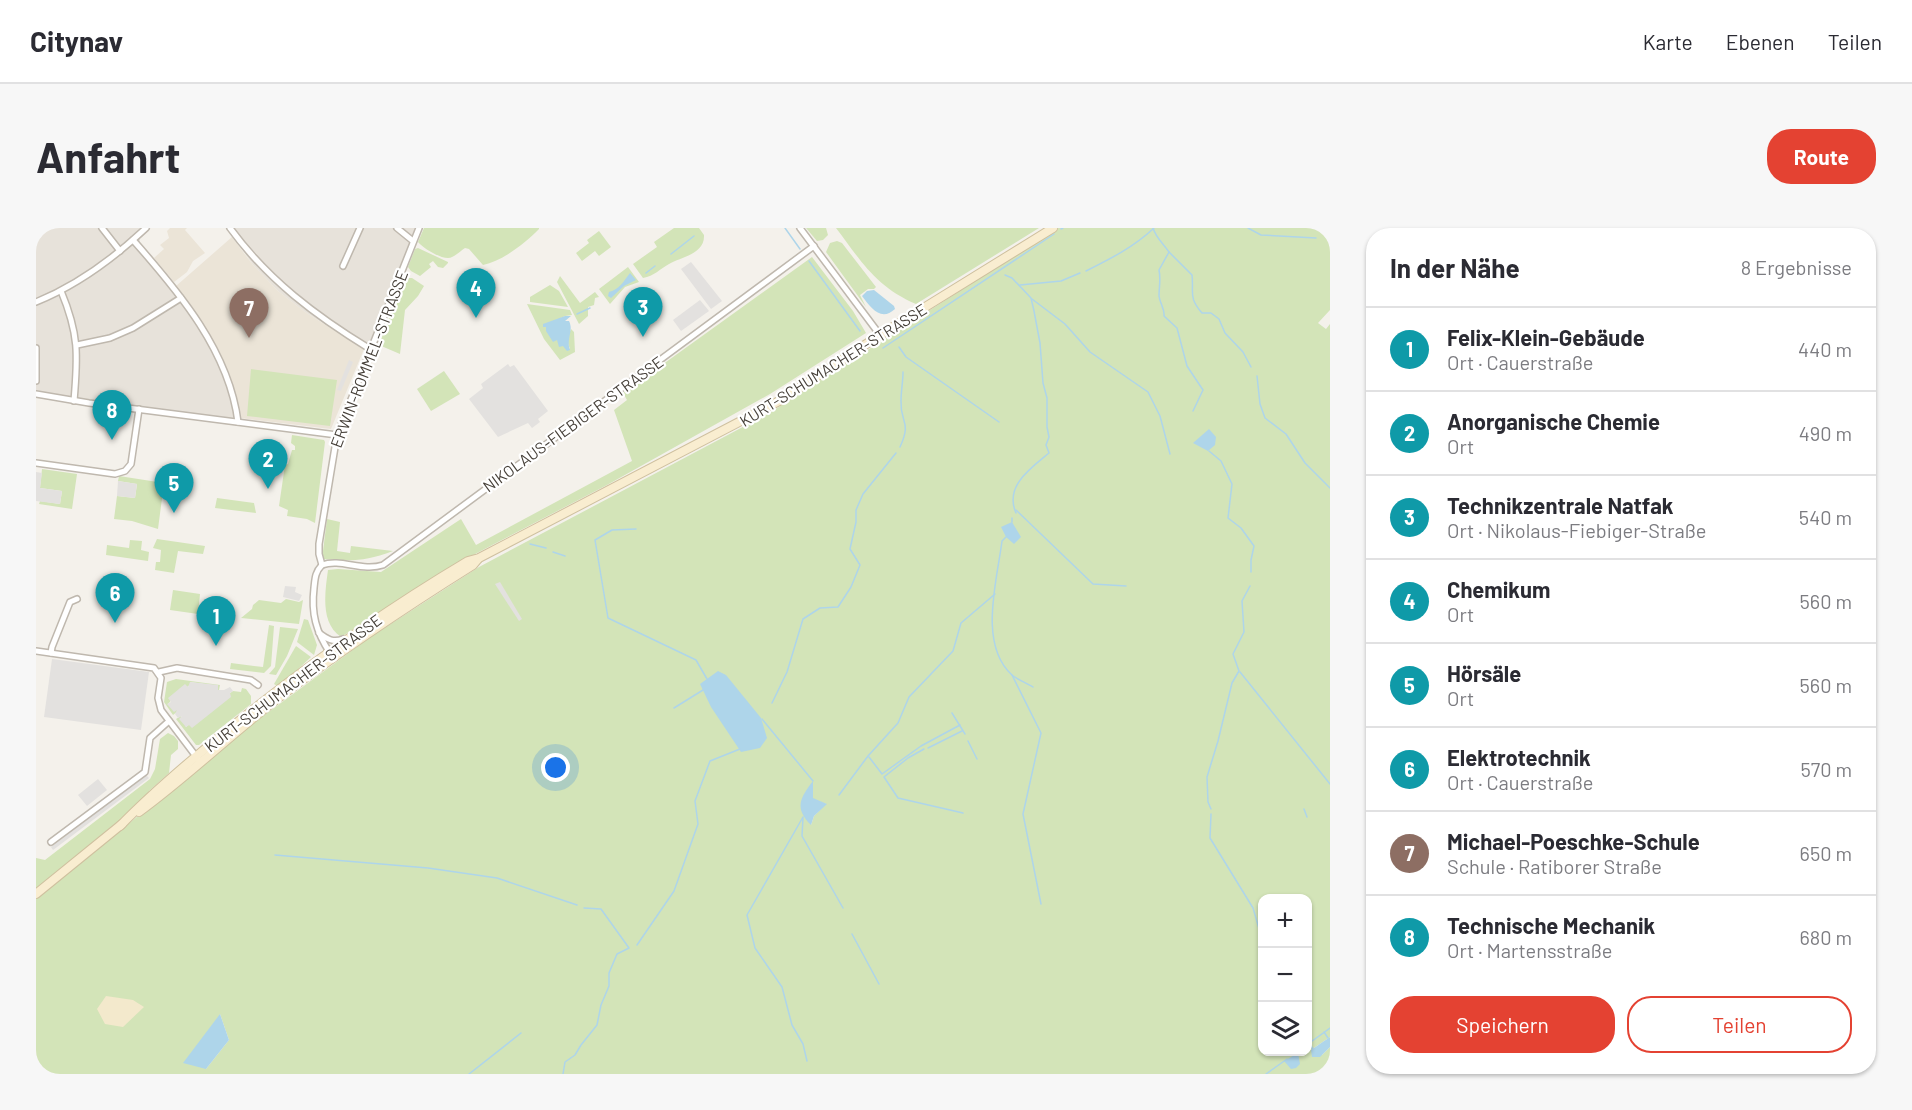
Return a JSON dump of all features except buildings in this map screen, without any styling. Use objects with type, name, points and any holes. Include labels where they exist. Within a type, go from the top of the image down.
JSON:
[{"type":"main road","name":"KURT-SCHUMACHER-STRASSE","points":[[332,654],[352,636],[468,561],[479,558],[764,410],[1053,228]]},
{"type":"main road","name":"KURT-SCHUMACHER-STRASSE","points":[[36,894],[120,826],[272,694],[473,565],[479,558]]},
{"type":"street","points":[[102,228],[120,251]]},
{"type":"street","points":[[36,302],[61,291],[95,271],[146,228]]},
{"type":"street","points":[[230,228],[256,260],[291,295],[334,327],[370,349]]},
{"type":"street","points":[[343,266],[360,228]]},
{"type":"street","points":[[397,228],[413,242]]},
{"type":"street","name":"ERWIN-ROMMEL-STRASSE","points":[[332,654],[318,632],[313,616],[312,601],[315,575],[322,565],[319,544],[337,435],[419,228]]},
{"type":"street","points":[[800,228],[880,335]]},
{"type":"street","points":[[133,240],[181,298],[222,365],[234,399],[238,422]]},
{"type":"street","name":"NIKOLAUS-FIEBIGER-STRASSE","points":[[322,565],[331,563],[374,568],[383,565],[814,246]]},
{"type":"street","points":[[61,291],[70,314],[77,345],[74,401]]},
{"type":"street","points":[[77,345],[110,338],[133,328],[181,298]]},
{"type":"street","points":[[36,348],[36,381]]},
{"type":"street","points":[[36,394],[74,401],[337,435]]},
{"type":"street","points":[[36,463],[115,474],[125,471],[131,464],[139,409]]},
{"type":"street","points":[[51,653],[70,602],[77,599]]},
{"type":"street","points":[[318,632],[329,640],[338,641],[352,636]]},
{"type":"street","points":[[36,651],[154,668],[159,672],[161,678],[158,704],[198,759]]},
{"type":"street","points":[[159,672],[177,668],[251,680],[258,685]]},
{"type":"street","points":[[51,842],[145,772],[150,738],[169,721]]},
{"type":"shaded area","points":[[36,228],[148,228],[140,238],[140,243],[183,294],[205,328],[231,382],[240,418],[239,426],[36,398]]},
{"type":"shaded area","points":[[170,228],[187,228],[185,230],[205,253],[193,261],[187,272],[174,282],[154,258],[164,249],[160,245],[169,238],[167,231]]},
{"type":"shaded area","points":[[227,228],[423,228],[405,269],[377,346],[364,349],[305,312],[278,291],[253,265]]},
{"type":"shaded area","points":[[232,237],[253,265],[278,291],[305,312],[364,349],[331,429],[240,418],[224,365],[205,328],[176,286]]},
{"type":"shaded area","points":[[691,262],[722,301],[711,309],[681,269]]},
{"type":"shaded area","points":[[700,300],[709,311],[681,331],[673,320]]},
{"type":"shaded area","points":[[349,360],[353,362],[341,391],[337,390]]},
{"type":"shaded area","points":[[508,364],[510,367],[514,365],[548,411],[532,428],[528,423],[498,437],[469,399],[483,388],[481,384]]},
{"type":"shaded area","points":[[36,472],[42,473],[40,488],[62,491],[60,504],[36,501]]},
{"type":"shaded area","points":[[118,481],[137,484],[135,498],[117,496]]},
{"type":"shaded area","points":[[500,582],[522,619],[519,621],[495,584]]},
{"type":"shaded area","points":[[285,586],[296,587],[295,592],[302,595],[299,601],[283,597]]},
{"type":"shaded area","points":[[52,659],[149,672],[141,730],[44,717]]},
{"type":"shaded area","points":[[190,682],[218,685],[218,690],[230,687],[233,691],[230,693],[231,697],[192,728],[189,725],[186,727],[179,719],[182,716],[178,718],[175,714],[177,710],[174,712],[167,704],[171,702],[168,698],[185,684],[188,687]]},
{"type":"shaded area","points":[[146,775],[149,778],[53,850],[51,847]]},
{"type":"shaded area","points":[[98,779],[107,790],[87,806],[78,795]]},
{"type":"green space","points":[[424,228],[539,229],[506,256],[483,265],[469,249],[465,248],[450,258],[427,250],[418,242]]},
{"type":"green space","points":[[674,228],[699,228],[704,235],[701,247],[643,278],[633,264],[657,247],[654,242]]},
{"type":"green space","points":[[806,228],[826,228],[828,235],[823,240],[817,241]]},
{"type":"green space","points":[[836,228],[1039,228],[916,304],[890,290],[870,272]]},
{"type":"green space","points":[[1058,228],[1330,228],[1330,310],[1318,323],[1326,329],[1330,324],[1330,1037],[1312,1049],[1312,894],[1258,894],[1258,1056],[1312,1056],[1312,1050],[1322,1055],[1330,1047],[1330,1074],[36,1074],[36,899],[240,733],[369,638],[479,567],[771,412]],"holes":[[[813,782],[813,799],[826,804],[814,816],[811,825]],[[220,1014],[229,1040],[206,1069]]]},
{"type":"green space","points":[[599,231],[611,247],[599,256],[595,251],[582,261],[576,253]]},
{"type":"green space","points":[[837,241],[842,243],[876,287],[860,295],[866,307],[826,252],[830,243]]},
{"type":"green space","points":[[418,248],[448,263],[443,268],[438,267],[433,261],[429,264],[431,267],[420,276],[408,267],[415,249]]},
{"type":"green space","points":[[812,257],[853,311],[866,333],[770,394],[607,485],[475,554],[341,637],[334,631],[326,606],[328,570],[381,572],[461,519],[476,545],[632,461],[614,410],[627,400],[623,393]]},
{"type":"green space","points":[[628,267],[639,282],[625,287],[610,304],[599,289]]},
{"type":"green space","points":[[560,276],[580,303],[595,292],[599,297],[595,298],[594,305],[588,307],[588,316],[579,324],[557,282]]},
{"type":"green space","points":[[406,278],[412,278],[424,286],[405,310],[400,354],[379,345]]},
{"type":"green space","points":[[550,285],[559,291],[568,307],[530,302],[530,297]]},
{"type":"green space","points":[[527,304],[570,310],[572,315],[543,327],[546,327],[556,339],[570,349],[567,340],[571,329],[574,332],[575,352],[560,360],[544,339]]},
{"type":"green space","points":[[251,369],[337,380],[330,426],[247,416]]},
{"type":"green space","points":[[444,371],[460,394],[431,411],[417,389]]},
{"type":"green space","points":[[292,435],[325,442],[315,523],[307,519],[287,516],[288,510],[279,506],[285,465],[288,464],[292,450],[295,450],[295,446],[291,443]]},
{"type":"green space","points":[[42,469],[77,474],[72,509],[39,504],[40,501],[60,504],[62,491],[40,488]]},
{"type":"green space","points":[[119,476],[164,483],[158,529],[132,521],[114,519],[117,496],[135,498],[137,484],[118,481]]},
{"type":"green space","points":[[217,498],[254,503],[256,513],[215,508]]},
{"type":"green space","points":[[327,519],[340,522],[337,551],[350,553],[351,546],[393,551],[358,560],[322,559]]},
{"type":"green space","points":[[157,539],[205,546],[203,554],[178,551],[174,573],[155,570],[156,562],[160,562],[161,550],[153,548]]},
{"type":"green space","points":[[130,540],[142,541],[141,550],[149,552],[148,561],[106,555],[107,545],[129,548]]},
{"type":"green space","points":[[173,590],[200,594],[198,614],[170,610]]},
{"type":"green space","points":[[286,599],[299,602],[303,600],[299,624],[241,618],[259,600],[281,603]]},
{"type":"green space","points":[[304,619],[308,620],[317,645],[314,655],[297,642]]},
{"type":"green space","points":[[269,625],[274,626],[271,666],[264,673],[230,669],[231,663],[263,667]]},
{"type":"green space","points":[[280,627],[298,629],[276,675],[269,674],[275,667]]},
{"type":"green space","points":[[296,646],[311,657],[279,687],[274,684]]},
{"type":"green space","points":[[176,679],[220,685],[217,690],[218,686],[190,682],[187,687],[185,685],[168,704],[178,711],[173,715],[164,702],[167,682]]},
{"type":"green space","points":[[242,688],[246,689],[251,696],[251,704],[196,745],[176,719],[181,716],[186,727],[233,691],[241,692]]},
{"type":"green space","points":[[168,733],[178,741],[178,749],[171,755],[169,773],[88,849],[36,890],[36,858],[45,860],[150,779],[155,769],[160,739]]},
{"type":"sand","points":[[106,996],[133,1000],[144,1007],[123,1027],[105,1024],[97,1009]]},
{"type":"water","points":[[630,273],[636,280],[624,286],[611,298],[608,296],[609,292],[619,287]]},
{"type":"water","points":[[874,290],[895,309],[890,313],[881,314],[873,309],[862,296],[867,291]]},
{"type":"water","points":[[571,316],[565,321],[569,321],[571,328],[570,350],[567,351],[563,346],[559,347],[557,340],[553,342],[546,327],[543,327],[543,324]]},
{"type":"water","points":[[1209,429],[1216,437],[1215,445],[1208,451],[1193,443]]},
{"type":"water","points":[[1012,522],[1021,537],[1014,544],[1006,537],[1001,527]]},
{"type":"water","points":[[718,671],[726,675],[761,718],[767,738],[760,748],[741,752],[711,707],[700,684]]},
{"type":"water","points":[[813,781],[813,798],[827,804],[814,816],[811,825],[802,813],[801,803]]},
{"type":"water","points":[[220,1014],[229,1040],[206,1069],[183,1063]]},
{"type":"water","points":[[1330,1037],[1330,1047],[1320,1057],[1312,1057],[1312,1049]]},
{"type":"water","points":[[1293,1056],[1299,1056],[1300,1064],[1291,1069],[1284,1061]]},
{"type":"waterway","points":[[785,228],[800,249]]},
{"type":"waterway","points":[[1153,228],[1169,252],[1159,270],[1159,296],[1164,316],[1177,328],[1187,366],[1203,390],[1193,411]]},
{"type":"waterway","points":[[1086,271],[1130,247],[1154,228]]},
{"type":"waterway","points":[[1248,228],[1261,235],[1316,238]]},
{"type":"waterway","points":[[883,348],[1054,234]]},
{"type":"waterway","points":[[671,254],[694,236]]},
{"type":"waterway","points":[[1169,252],[1192,275],[1192,295],[1198,308],[1202,313],[1211,313],[1219,319],[1225,333],[1243,352],[1251,367]]},
{"type":"waterway","points":[[809,261],[860,331]]},
{"type":"waterway","points":[[646,273],[655,266]]},
{"type":"waterway","points":[[1020,285],[1061,281],[1080,273]]},
{"type":"waterway","points":[[1005,275],[1012,278],[1031,298],[1040,343],[1049,437],[1046,445],[1049,453],[1027,471],[1016,486],[1013,503],[1016,513]]},
{"type":"waterway","points":[[1032,299],[1065,324],[1090,352],[1148,392],[1160,416],[1170,454]]},
{"type":"waterway","points":[[577,314],[590,308]]},
{"type":"waterway","points":[[899,347],[906,357],[999,422]]},
{"type":"waterway","points":[[900,447],[905,432],[901,408],[903,372]]},
{"type":"waterway","points":[[1257,376],[1260,404],[1265,418],[1286,434],[1305,463],[1330,488]]},
{"type":"waterway","points":[[1209,451],[1221,461],[1232,484],[1228,518],[1241,528],[1254,546],[1251,572]]},
{"type":"waterway","points":[[772,703],[787,672],[803,619],[820,608],[838,607],[851,587],[860,565],[850,549],[856,522],[856,510],[863,494],[896,453]]},
{"type":"waterway","points":[[1016,510],[1093,584],[1126,586]]},
{"type":"waterway","points":[[636,529],[612,530],[595,540],[608,618],[696,660],[707,679]]},
{"type":"waterway","points":[[1006,537],[1002,541],[992,611],[995,647],[1002,662],[1012,675],[1033,687]]},
{"type":"waterway","points":[[530,544],[546,548]]},
{"type":"waterway","points":[[553,552],[565,556]]},
{"type":"waterway","points":[[1211,809],[1208,802],[1207,777],[1232,683],[1239,671],[1233,654],[1244,632],[1242,601],[1250,586]]},
{"type":"waterway","points":[[839,795],[868,756],[898,723],[909,697],[953,651],[961,623],[995,594]]},
{"type":"waterway","points":[[1240,672],[1330,784]]},
{"type":"waterway","points":[[1012,675],[1041,733],[1023,814],[1041,904]]},
{"type":"waterway","points":[[674,708],[703,690]]},
{"type":"waterway","points":[[952,713],[965,734]]},
{"type":"waterway","points":[[762,719],[813,781]]},
{"type":"waterway","points":[[869,757],[882,774],[921,746],[960,725]]},
{"type":"waterway","points":[[928,748],[962,731]]},
{"type":"waterway","points":[[968,741],[977,759]]},
{"type":"waterway","points":[[637,945],[674,891],[698,824],[695,801],[710,761],[740,749]]},
{"type":"waterway","points":[[924,749],[908,758],[884,777],[898,798],[963,813]]},
{"type":"waterway","points":[[1304,809],[1307,817]]},
{"type":"waterway","points":[[1211,814],[1210,838],[1253,908],[1258,925]]},
{"type":"waterway","points":[[803,817],[747,915],[755,948],[782,987],[792,1025],[803,1044],[807,1061]]},
{"type":"waterway","points":[[803,818],[802,836],[843,908]]},
{"type":"waterway","points":[[275,855],[428,868],[497,878],[577,905]]},
{"type":"waterway","points":[[563,1074],[565,1062],[575,1055],[597,1025],[601,1005],[609,986],[609,973],[617,954],[629,948],[601,909],[584,908]]},
{"type":"waterway","points":[[852,934],[879,984]]},
{"type":"waterway","points":[[1312,1041],[1330,1028]]},
{"type":"waterway","points":[[1324,1032],[1328,1038]]},
{"type":"waterway","points":[[469,1074],[521,1033]]},
{"type":"waterway","points":[[1266,1074],[1287,1059]]},
{"type":"place","name":"Chemikum","points":[[476,318]]},
{"type":"place","name":"Technikzentrale Natfak","points":[[643,337]]},
{"type":"place","name":"Michael-Poeschke-Schule","points":[[249,338]]},
{"type":"place","name":"Technische Mechanik","points":[[112,440]]},
{"type":"place","name":"Anorganische Chemie","points":[[268,489]]},
{"type":"place","name":"Hörsäle","points":[[174,513]]},
{"type":"place","name":"Elektrotechnik","points":[[115,623]]},
{"type":"place","name":"Felix-Klein-Gebäude","points":[[216,646]]}]
